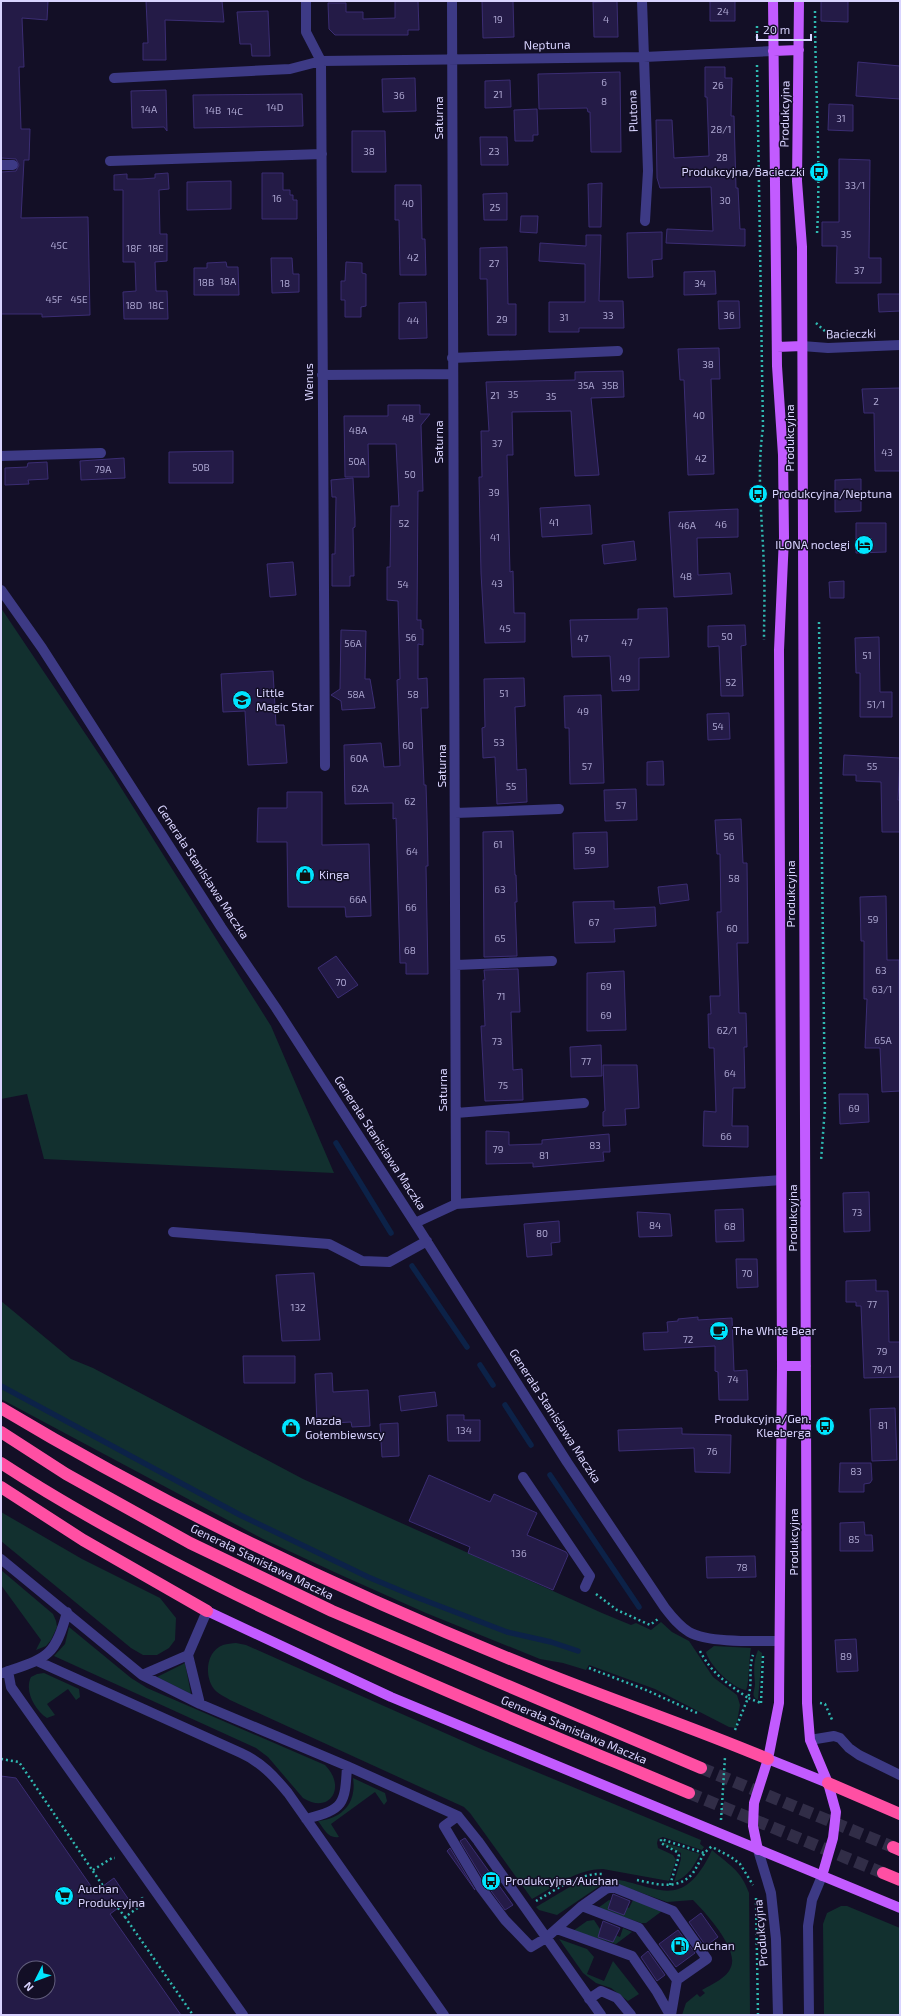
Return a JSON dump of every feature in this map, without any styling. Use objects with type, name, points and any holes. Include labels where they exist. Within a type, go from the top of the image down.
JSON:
[{"type":"highway","points":[[1,1408],[36,1430],[282,1560],[550,1675],[768,1759]]},
{"type":"highway","name":"Generała Stanisława Maczka","points":[[1,1432],[66,1474],[190,1543],[332,1611],[701,1768]]},
{"type":"highway","name":"Generała Stanisława Maczka","points":[[1,1463],[34,1484],[153,1553],[314,1633],[496,1712],[689,1793]]},
{"type":"highway","points":[[1,1488],[77,1536],[207,1611]]},
{"type":"highway","points":[[828,1783],[900,1814]]},
{"type":"highway","points":[[883,1873],[900,1880]]},
{"type":"main road","name":"Produkcyjna","points":[[758,1850],[753,1826],[754,1803],[768,1759],[779,1703],[782,1366],[779,650],[784,537],[783,455],[777,347],[773,1]]},
{"type":"main road","name":"Produkcyjna","points":[[799,1],[796,181],[802,247],[807,1704],[810,1740],[828,1783],[836,1812],[833,1838],[822,1876]]},
{"type":"main road","points":[[773,51],[799,50]]},
{"type":"main road","points":[[777,347],[802,346]]},
{"type":"main road","points":[[782,1366],[806,1366]]},
{"type":"main road","points":[[207,1611],[391,1697],[900,1908]]},
{"type":"main road","points":[[768,1759],[828,1783]]},
{"type":"street","name":"Wenus","points":[[306,1],[306,32],[321,61],[325,766]]},
{"type":"street","name":"Saturna","points":[[452,1],[452,374],[456,1204]]},
{"type":"street","name":"Plutona","points":[[642,1],[648,171],[645,220]]},
{"type":"street","name":"Neptuna","points":[[114,78],[290,69],[321,61],[644,57],[757,53],[773,51]]},
{"type":"street","points":[[110,161],[322,154]]},
{"type":"street","points":[[1,165],[13,165]]},
{"type":"street","name":"Bacieczki","points":[[802,346],[828,348],[900,345]]},
{"type":"street","points":[[452,358],[618,351]]},
{"type":"street","points":[[322,375],[452,374]]},
{"type":"street","points":[[1,456],[101,453]]},
{"type":"street","name":"Generała Stanisława Maczka","points":[[1,590],[42,648],[217,921],[276,1008],[567,1462],[668,1611],[692,1634]]},
{"type":"street","points":[[455,813],[559,809]]},
{"type":"street","points":[[456,965],[552,961]]},
{"type":"street","points":[[456,1113],[584,1103]]},
{"type":"street","points":[[415,1223],[456,1204],[781,1180]]},
{"type":"street","points":[[173,1232],[329,1244],[362,1261],[389,1262],[427,1242]]},
{"type":"street","points":[[523,1477],[590,1576],[585,1587]]},
{"type":"street","points":[[1,1559],[67,1612],[142,1676],[200,1704],[347,1766],[458,1816],[478,1841],[601,2015]]},
{"type":"street","points":[[200,1704],[188,1655],[207,1611]]},
{"type":"street","points":[[67,1612],[61,1633],[50,1652],[37,1661],[4,1672],[11,1687],[243,2015]]},
{"type":"street","points":[[692,1634],[722,1639],[779,1641]]},
{"type":"street","points":[[142,1676],[188,1655]]},
{"type":"street","points":[[37,1661],[253,1758],[267,1769],[278,1781],[306,1819],[444,2015]]},
{"type":"street","points":[[810,1740],[834,1736],[840,1738],[859,1756],[900,1775]]},
{"type":"street","points":[[306,1819],[330,1813],[339,1806],[343,1800],[346,1790],[347,1766]]},
{"type":"street","points":[[458,1816],[444,1826],[481,1888],[505,1920],[531,1947],[546,1938],[582,1906],[606,1889],[613,1887],[673,1911],[707,1959],[676,1980]]},
{"type":"street","name":"Produkcyjna","points":[[758,1850],[771,1893],[775,1924],[778,2015]]},
{"type":"street","points":[[809,2015],[808,1926],[812,1900],[822,1876]]},
{"type":"street","points":[[582,1906],[639,1928],[676,1980],[671,2015]]},
{"type":"street","points":[[557,1929],[632,1956],[671,2015]]},
{"type":"street","points":[[589,1999],[601,1991],[617,1998],[631,2015]]},
{"type":"path","points":[[758,23],[757,53],[763,428],[760,450],[764,615]]},
{"type":"path","points":[[819,620],[825,1107],[820,1167]]},
{"type":"path","points":[[601,1598],[617,1610],[650,1626],[668,1611]]},
{"type":"path","points":[[692,1634],[705,1662],[711,1669],[748,1698],[761,1703],[764,1641]]},
{"type":"path","points":[[697,1867],[704,1853],[712,1846],[721,1823],[726,1754],[732,1744],[735,1730],[752,1685],[750,1672],[752,1656],[756,1649],[764,1641]]},
{"type":"path","points":[[589,1668],[666,1698],[704,1717]]},
{"type":"path","points":[[730,1729],[735,1730]]},
{"type":"path","points":[[1,1759],[19,1762],[94,1870],[103,1886]]},
{"type":"path","points":[[670,1885],[679,1856],[677,1852],[661,1844],[661,1839],[704,1853]]},
{"type":"path","points":[[712,1846],[740,1864],[754,1890]]},
{"type":"path","points":[[94,1870],[112,1858],[136,1865]]},
{"type":"path","points":[[756,1895],[758,2015]]},
{"type":"path","points":[[125,1917],[143,1904],[142,1896]]},
{"type":"path","points":[[118,1908],[194,2015]]},
{"type":"green space","points":[[1,608],[113,775],[271,1026],[334,1173],[44,1159],[27,1094],[1,1099]]},
{"type":"green space","points":[[1,1301],[71,1359],[93,1368],[303,1479],[631,1625],[636,1623],[651,1630],[661,1622],[672,1632],[689,1641],[713,1677],[737,1695],[740,1705],[736,1728],[729,1727],[655,1689],[589,1665],[586,1670],[563,1663],[540,1659],[426,1613],[343,1576],[263,1539],[1,1399]]},
{"type":"green space","points":[[1,1512],[82,1559],[160,1598],[176,1618],[175,1640],[169,1648],[157,1655],[143,1655],[131,1648],[1,1541]]},
{"type":"green space","points":[[1,1570],[53,1614],[57,1627],[51,1640],[46,1646],[36,1650],[41,1640],[1,1585]]},
{"type":"green space","points":[[69,1627],[131,1678],[147,1688],[325,1765],[335,1782],[335,1790],[332,1796],[328,1801],[321,1803],[303,1798],[268,1757],[256,1748],[54,1656],[65,1644]]},
{"type":"green space","points":[[236,1643],[246,1645],[481,1749],[701,1840],[700,1844],[704,1847],[702,1850],[663,1837],[658,1839],[658,1848],[673,1855],[676,1860],[669,1881],[603,1869],[593,1870],[575,1875],[532,1899],[470,1813],[464,1807],[230,1700],[215,1690],[211,1684],[208,1671],[210,1658],[217,1648],[223,1645]]},
{"type":"green space","points":[[714,1646],[751,1648],[746,1690],[741,1689],[728,1681],[712,1663],[706,1652]]},
{"type":"green space","points":[[758,1650],[762,1653],[758,1700],[754,1697],[754,1671],[756,1654]]},
{"type":"green space","points":[[185,1663],[191,1694],[157,1677]]},
{"type":"green space","points":[[44,1673],[79,1689],[80,1697],[76,1700],[68,1689],[47,1704],[55,1715],[47,1718],[38,1710],[32,1700],[29,1688],[31,1677]]},
{"type":"green space","points":[[353,1778],[385,1793],[387,1801],[384,1805],[375,1792],[331,1824],[339,1837],[329,1835],[318,1821],[327,1820],[334,1817],[346,1808],[353,1795]]},
{"type":"green space","points":[[663,1842],[700,1854],[693,1867],[687,1874],[674,1882],[681,1859],[681,1853],[663,1844]]},
{"type":"green space","points":[[712,1850],[738,1873],[746,1885],[749,1893],[750,2015],[682,2015],[686,2003],[697,1994],[700,1997],[705,1993],[702,1990],[719,1980],[729,1971],[732,1959],[726,1941],[720,1931],[693,1900],[667,1902],[611,1882],[601,1885],[557,1915],[539,1910],[536,1907],[570,1887],[590,1879],[610,1879],[659,1890],[673,1890],[686,1885],[699,1872]]},
{"type":"green space","points":[[609,1900],[629,1908],[633,1900],[662,1911],[646,1923],[641,1923],[598,1908]]},
{"type":"green space","points":[[841,1906],[847,1906],[900,1928],[900,2015],[824,2015],[823,1924],[827,1913]]},
{"type":"green space","points":[[594,1920],[600,1929],[620,1937],[623,1928],[632,1932],[616,1944],[573,1931],[587,1921]]},
{"type":"green space","points":[[559,1939],[587,1949],[594,1957],[587,1974],[604,1981],[613,1961],[639,1994],[628,2001],[611,1988],[596,1983],[583,1973]]},
{"type":"building","points":[[1,1],[48,1],[47,20],[22,18],[24,67],[19,67],[21,129],[30,129],[29,160],[24,160],[21,218],[88,217],[90,315],[42,317],[42,314],[1,314],[1,172],[16,171],[19,165],[16,159],[1,158]]},
{"type":"building","points":[[146,1],[222,1],[224,22],[165,20],[166,60],[143,60],[143,43],[148,43]]},
{"type":"building","points":[[395,1],[418,1],[419,30],[408,30],[408,35],[335,35],[329,29],[328,3],[346,3],[346,12],[363,12],[363,19],[395,18]]},
{"type":"building","points":[[482,1],[513,1],[514,37],[483,38]]},
{"type":"building","points":[[617,1],[618,37],[594,37],[593,2]]},
{"type":"building","points":[[710,1],[735,1],[735,21],[710,21]]},
{"type":"building","points":[[821,1],[848,1],[848,22],[821,21]]},
{"type":"building","points":[[268,11],[270,56],[252,56],[251,44],[240,44],[237,12]]},
{"type":"building","points":[[858,62],[900,66],[900,99],[856,96]]},
{"type":"building","points":[[705,67],[725,67],[725,78],[732,78],[731,116],[734,116],[736,188],[738,188],[740,229],[745,229],[745,246],[666,243],[667,229],[713,231],[711,187],[660,188],[657,178],[656,120],[672,120],[674,158],[709,156],[707,97],[705,97]]},
{"type":"building","points":[[620,72],[621,152],[591,152],[590,112],[588,112],[587,108],[539,109],[538,74]]},
{"type":"building","points":[[415,78],[416,111],[383,112],[382,79]]},
{"type":"building","points":[[510,80],[511,107],[485,108],[485,81]]},
{"type":"building","points":[[166,90],[167,131],[164,127],[132,128],[131,91]]},
{"type":"building","points":[[302,94],[303,126],[194,128],[193,95]]},
{"type":"building","points":[[829,104],[853,105],[853,131],[828,130]]},
{"type":"building","points":[[537,109],[538,135],[533,135],[533,141],[515,141],[514,110]]},
{"type":"building","points":[[352,131],[385,131],[386,172],[352,172]]},
{"type":"building","points":[[480,137],[507,137],[508,165],[481,165]]},
{"type":"building","points":[[839,159],[870,160],[869,258],[881,258],[881,283],[836,283],[837,246],[822,246],[822,222],[839,222]]},
{"type":"building","points":[[168,173],[169,189],[159,190],[160,234],[167,234],[167,261],[155,262],[156,291],[167,291],[168,319],[124,319],[123,292],[136,291],[135,262],[123,262],[123,190],[114,190],[114,175],[127,174],[127,179],[141,179],[155,178],[155,174]]},
{"type":"building","points":[[262,173],[283,173],[283,190],[290,190],[290,195],[293,195],[293,200],[297,200],[297,219],[262,219]]},
{"type":"building","points":[[231,181],[231,209],[187,210],[187,182]]},
{"type":"building","points":[[602,183],[601,227],[589,227],[588,184]]},
{"type":"building","points":[[395,185],[421,185],[422,239],[425,239],[426,275],[400,275],[399,220],[395,220]]},
{"type":"building","points":[[507,193],[507,220],[484,220],[483,194]]},
{"type":"building","points":[[521,216],[538,216],[537,233],[520,232]]},
{"type":"building","points":[[662,232],[662,259],[652,260],[653,277],[628,278],[627,233]]},
{"type":"building","points":[[586,235],[601,235],[599,301],[623,301],[624,328],[579,328],[579,332],[549,332],[549,302],[585,302],[585,264],[539,261],[540,243],[586,246]]},
{"type":"building","points":[[507,247],[508,304],[516,304],[516,335],[488,335],[487,279],[480,279],[480,248]]},
{"type":"building","points":[[271,258],[292,258],[293,274],[299,274],[299,292],[272,293]]},
{"type":"building","points":[[226,262],[227,267],[238,267],[239,295],[194,295],[194,268],[207,268],[207,263]]},
{"type":"building","points":[[346,262],[362,263],[362,273],[366,274],[366,306],[361,307],[361,317],[345,317],[345,300],[341,300],[341,281],[345,281]]},
{"type":"building","points":[[715,271],[716,294],[684,295],[684,272]]},
{"type":"building","points":[[878,294],[900,294],[900,311],[879,312]]},
{"type":"building","points":[[718,301],[739,301],[740,328],[719,329]]},
{"type":"building","points":[[426,302],[427,338],[399,339],[399,303]]},
{"type":"building","points":[[719,348],[720,379],[711,379],[714,474],[688,475],[684,380],[680,380],[678,349]]},
{"type":"building","points":[[623,371],[624,397],[591,398],[599,475],[575,476],[571,411],[512,412],[513,455],[507,455],[510,572],[513,571],[514,613],[525,613],[525,642],[485,643],[481,573],[479,477],[482,477],[481,431],[489,431],[486,382],[575,380],[575,372]]},
{"type":"building","points":[[900,388],[900,471],[875,471],[874,413],[864,413],[862,389]]},
{"type":"building","points":[[388,405],[420,405],[420,414],[430,414],[421,425],[423,491],[418,491],[417,620],[421,620],[421,629],[423,629],[423,645],[418,644],[418,679],[427,678],[428,708],[421,708],[424,785],[426,785],[427,817],[428,866],[426,866],[428,974],[406,974],[406,963],[400,963],[396,818],[393,819],[393,803],[345,804],[344,745],[381,743],[384,767],[400,766],[397,680],[400,679],[398,601],[387,600],[387,567],[390,567],[391,506],[399,506],[396,444],[368,444],[369,477],[345,477],[344,416],[388,416]]},
{"type":"building","points":[[233,451],[233,483],[169,483],[169,452]]},
{"type":"building","points":[[124,458],[125,478],[81,480],[80,461]]},
{"type":"building","points":[[47,462],[48,479],[28,480],[29,484],[5,485],[5,468],[27,467],[28,463]]},
{"type":"building","points":[[353,478],[355,518],[355,527],[353,528],[354,576],[350,576],[350,586],[332,586],[332,554],[335,554],[336,497],[332,497],[331,480]]},
{"type":"building","points":[[861,479],[861,511],[835,512],[835,480]]},
{"type":"building","points":[[590,505],[592,534],[542,537],[540,508]]},
{"type":"building","points":[[738,509],[738,537],[697,538],[698,575],[730,573],[732,594],[674,597],[669,512]]},
{"type":"building","points":[[856,523],[886,523],[886,552],[856,553]]},
{"type":"building","points":[[634,541],[636,560],[604,564],[602,545]]},
{"type":"building","points":[[293,562],[296,595],[270,597],[267,564]]},
{"type":"building","points":[[844,581],[844,598],[830,598],[829,582]]},
{"type":"building","points":[[667,608],[669,657],[639,658],[639,690],[612,691],[610,656],[572,657],[570,620],[638,619],[638,609]]},
{"type":"building","points":[[745,625],[746,645],[741,646],[743,696],[721,696],[719,646],[708,647],[708,626]]},
{"type":"building","points":[[341,630],[366,631],[365,679],[370,679],[375,708],[342,710],[341,701],[331,695],[340,689]]},
{"type":"building","points":[[879,637],[880,692],[892,692],[892,717],[860,717],[860,673],[856,673],[855,638]]},
{"type":"building","points":[[273,671],[276,725],[284,725],[287,763],[248,765],[245,711],[223,712],[221,674]]},
{"type":"building","points":[[524,678],[525,706],[515,707],[517,770],[526,769],[527,802],[497,804],[495,757],[483,758],[482,728],[485,727],[484,679]]},
{"type":"building","points":[[601,695],[604,783],[570,784],[569,728],[565,728],[564,696]]},
{"type":"building","points":[[729,713],[730,739],[708,740],[707,714]]},
{"type":"building","points":[[844,755],[900,758],[898,800],[900,800],[900,832],[882,832],[881,782],[856,781],[856,775],[843,775]]},
{"type":"building","points":[[663,761],[664,785],[647,785],[647,762]]},
{"type":"building","points":[[636,789],[637,820],[605,821],[604,790]]},
{"type":"building","name":"Kinga","points":[[287,792],[322,792],[322,845],[369,844],[371,916],[346,917],[345,907],[288,907],[287,842],[257,842],[258,808],[287,808]]},
{"type":"building","points":[[741,819],[743,863],[747,863],[748,943],[737,943],[739,1013],[746,1013],[747,1047],[744,1047],[745,1088],[733,1088],[732,1126],[748,1126],[748,1147],[703,1146],[704,1111],[716,1112],[714,1048],[709,1048],[708,1014],[711,1014],[710,996],[720,996],[717,912],[721,912],[720,854],[717,854],[715,820]]},
{"type":"building","points":[[513,831],[517,902],[515,902],[517,956],[484,957],[483,832]]},
{"type":"building","points":[[607,832],[608,867],[574,869],[573,833]]},
{"type":"building","points":[[687,884],[689,900],[660,904],[658,887]]},
{"type":"building","points":[[886,896],[887,960],[899,960],[900,1091],[882,1092],[880,1048],[865,1048],[867,999],[864,999],[864,941],[861,941],[860,897]]},
{"type":"building","points":[[614,901],[614,909],[655,907],[656,926],[614,929],[615,942],[575,943],[573,902]]},
{"type":"building","points":[[336,956],[358,985],[338,998],[318,968]]},
{"type":"building","points":[[518,969],[520,1012],[511,1012],[513,1070],[522,1069],[523,1100],[485,1101],[481,1026],[485,1026],[484,970]]},
{"type":"building","points":[[624,971],[626,1030],[587,1031],[587,973]]},
{"type":"building","points":[[601,1045],[602,1076],[571,1077],[570,1047]]},
{"type":"building","points":[[603,1065],[637,1065],[639,1108],[625,1109],[626,1125],[603,1126],[603,1112],[605,1111]]},
{"type":"building","points":[[839,1094],[868,1094],[869,1122],[840,1124]]},
{"type":"building","points":[[486,1131],[509,1132],[509,1145],[542,1144],[542,1140],[609,1134],[610,1152],[603,1152],[604,1161],[533,1167],[533,1163],[486,1164]]},
{"type":"building","points":[[869,1192],[870,1231],[844,1232],[843,1193]]},
{"type":"building","points":[[743,1209],[744,1241],[716,1242],[715,1210]]},
{"type":"building","points":[[637,1212],[670,1214],[672,1236],[639,1237]]},
{"type":"building","points":[[559,1221],[560,1242],[551,1243],[552,1255],[527,1257],[524,1224]]},
{"type":"building","points":[[736,1259],[757,1259],[758,1287],[737,1288]]},
{"type":"building","points":[[314,1273],[320,1340],[282,1341],[276,1275]]},
{"type":"building","points":[[876,1280],[876,1291],[888,1291],[889,1342],[900,1342],[900,1377],[864,1378],[861,1306],[856,1306],[856,1302],[846,1302],[846,1281]]},
{"type":"building","points":[[698,1317],[698,1320],[732,1318],[734,1371],[747,1370],[748,1400],[719,1400],[718,1372],[715,1371],[715,1346],[644,1350],[643,1333],[668,1332],[667,1322],[678,1321],[678,1319]]},
{"type":"building","points":[[243,1356],[295,1356],[295,1383],[244,1383]]},
{"type":"building","points":[[332,1373],[333,1392],[368,1390],[370,1426],[352,1427],[351,1422],[317,1424],[315,1374]]},
{"type":"building","points":[[435,1392],[437,1406],[401,1411],[399,1396]]},
{"type":"building","points":[[895,1408],[897,1460],[872,1461],[870,1409]]},
{"type":"building","points":[[447,1415],[464,1415],[464,1420],[480,1420],[480,1441],[448,1441]]},
{"type":"building","points":[[398,1423],[399,1456],[382,1457],[380,1424]]},
{"type":"building","points":[[682,1428],[682,1434],[731,1435],[730,1473],[695,1472],[694,1448],[619,1451],[618,1430]]},
{"type":"building","points":[[840,1463],[871,1463],[872,1480],[870,1483],[864,1484],[864,1492],[839,1492]]},
{"type":"building","points":[[429,1475],[490,1502],[494,1494],[537,1513],[527,1535],[566,1552],[568,1555],[553,1590],[468,1553],[470,1547],[409,1521]]},
{"type":"building","points":[[864,1522],[865,1535],[872,1535],[873,1551],[840,1551],[840,1523]]},
{"type":"building","points":[[755,1556],[756,1577],[707,1578],[706,1557]]},
{"type":"building","points":[[856,1639],[858,1671],[837,1672],[835,1640]]},
{"type":"building","name":"Auchan Produkcyjna","points":[[1,1776],[16,1778],[95,1892],[114,1878],[129,1900],[110,1914],[181,2015],[1,2015]]},
{"type":"building","points":[[465,1838],[513,1905],[505,1910],[486,1884],[460,1841]]},
{"type":"building","points":[[450,1848],[475,1890],[447,1851]]},
{"type":"building","points":[[613,1894],[630,1901],[624,1915],[608,1909]]},
{"type":"building","points":[[701,1913],[718,1937],[706,1946],[689,1922]]},
{"type":"building","points":[[603,1921],[620,1928],[613,1942],[598,1937]]},
{"type":"building","points":[[678,1930],[695,1953],[676,1967],[659,1944]]},
{"type":"building","points":[[648,1951],[665,1975],[657,1981],[641,1957]]},
{"type":"waterway","points":[[336,1143],[391,1233]]},
{"type":"waterway","points":[[412,1266],[467,1347]]},
{"type":"waterway","points":[[480,1365],[493,1385]]},
{"type":"waterway","points":[[1,1386],[240,1515],[368,1577],[507,1632],[551,1642],[578,1651]]},
{"type":"waterway","points":[[505,1405],[531,1445]]},
{"type":"waterway","points":[[550,1475],[639,1607]]},
{"type":"tunnel","points":[[701,1768],[893,1847]]},
{"type":"tunnel","points":[[689,1793],[883,1873]]},
{"type":"place","name":"Produkcyjna/Bacieczki","points":[[819,172]]},
{"type":"place","name":"Produkcyjna/Neptuna","points":[[758,494]]},
{"type":"place","name":"ILONA noclegi","points":[[864,545]]},
{"type":"place","name":"Little Magic Star","points":[[242,700]]},
{"type":"place","name":"Kinga","points":[[305,875]]},
{"type":"place","name":"The White Bear","points":[[719,1331]]},
{"type":"place","name":"Produkcyjna/Gen. Kleeberga","points":[[825,1426]]},
{"type":"place","name":"Mazda Gołembiewscy","points":[[291,1428]]},
{"type":"place","name":"Produkcyjna/Auchan","points":[[491,1881]]},
{"type":"place","name":"Auchan Produkcyjna","points":[[64,1896]]},
{"type":"place","name":"Auchan","points":[[680,1946]]}]
